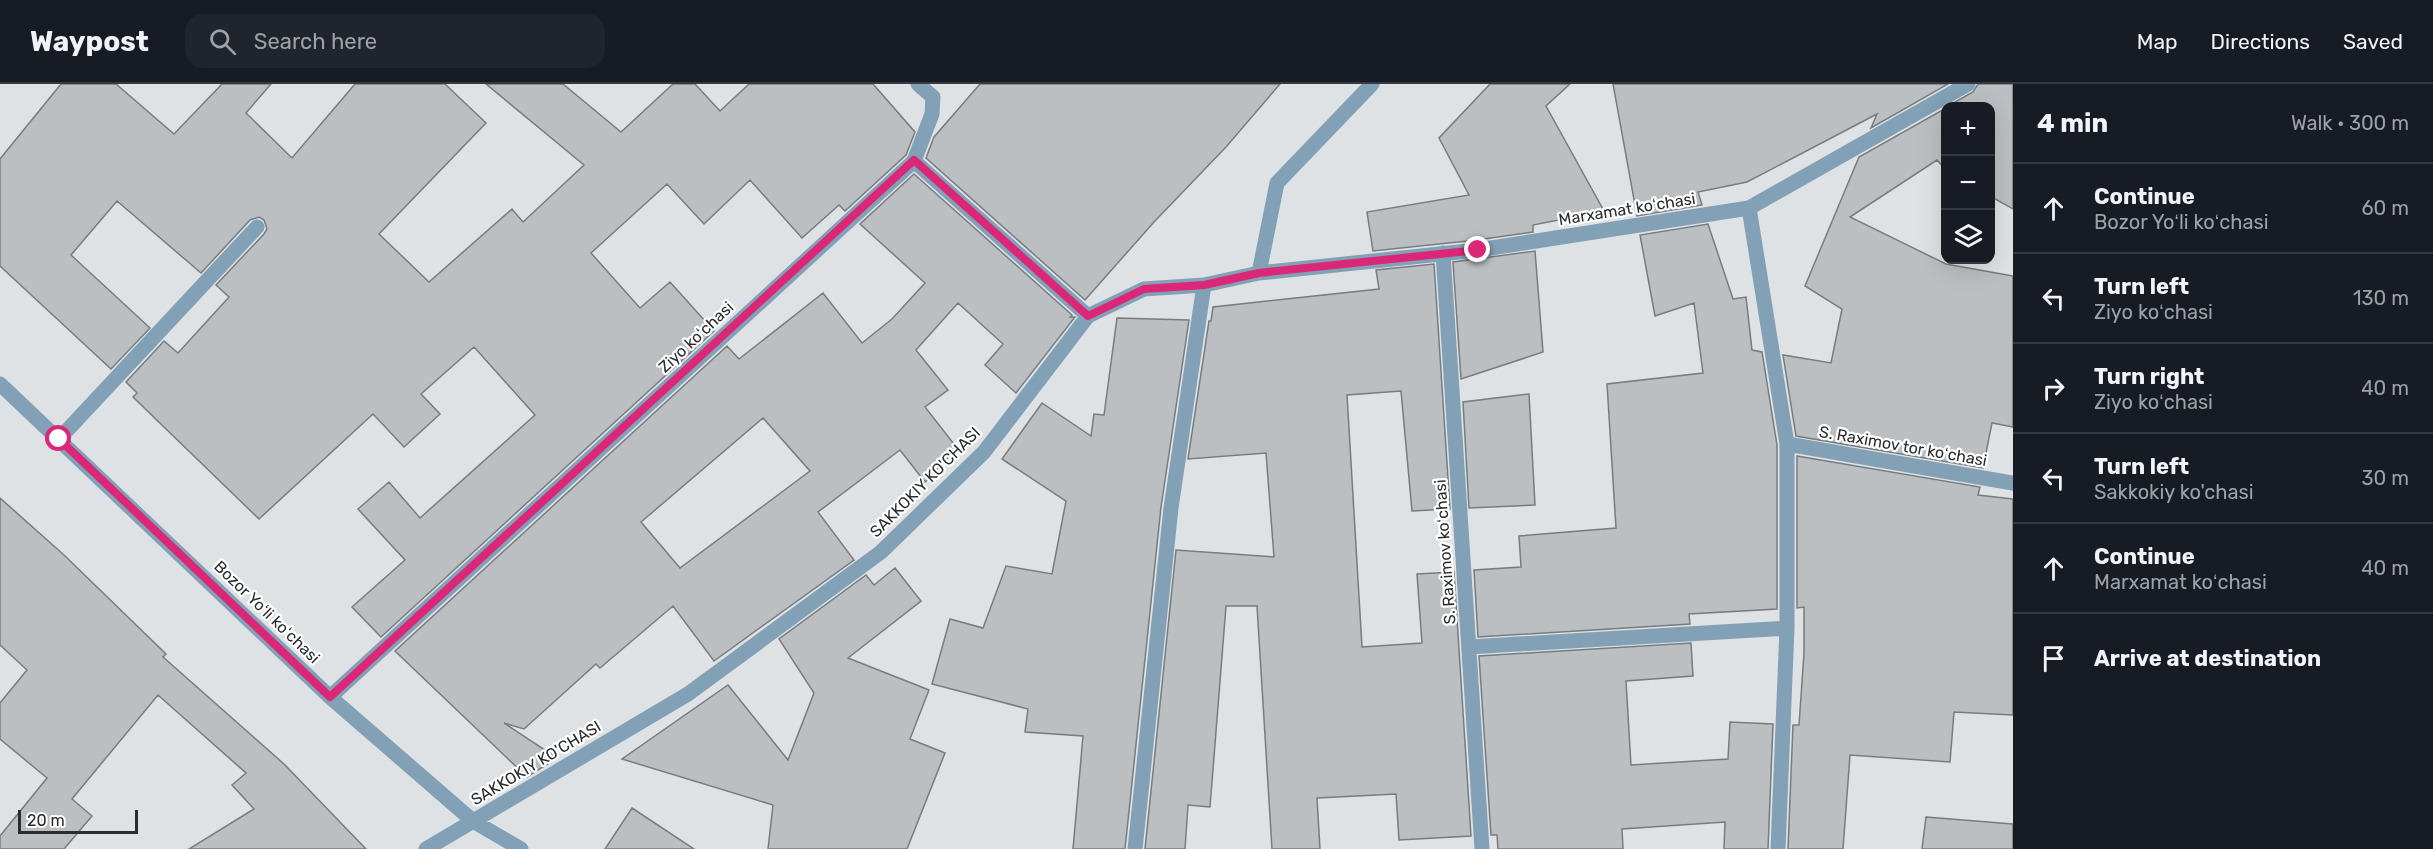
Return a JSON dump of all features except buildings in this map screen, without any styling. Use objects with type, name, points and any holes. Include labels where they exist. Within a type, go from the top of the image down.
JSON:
[{"type":"street","points":[[918,84],[933,97],[932,114],[914,160],[1088,316]]},
{"type":"street","points":[[1259,273],[1277,183],[1372,84]]},
{"type":"street","name":"Marxamat koʻchasi","points":[[1259,273],[1478,250],[1749,208],[1968,84]]},
{"type":"street","name":"Ziyo koʻchasi","points":[[330,697],[914,160]]},
{"type":"street","points":[[1749,208],[1787,444],[1786,628],[1778,849]]},
{"type":"street","points":[[59,439],[257,227]]},
{"type":"street","name":"S. Raximov koʻchasi","points":[[1443,253],[1482,849]]},
{"type":"street","name":"SAKKOKIY KO'CHASI","points":[[426,849],[688,694],[882,552],[984,452],[1088,316],[1144,289],[1204,285],[1259,273]]},
{"type":"street","points":[[1136,849],[1171,508],[1204,285]]},
{"type":"street","name":"Bozor Yoʻli koʻchasi","points":[[0,384],[330,697],[473,821],[521,849]]},
{"type":"street","name":"S. Raximov tor koʻchasi","points":[[1787,444],[2013,483]]},
{"type":"street","points":[[1469,647],[1786,628]]},
{"type":"route","points":[[59,439],[330,697],[914,160],[1088,316],[1144,289],[1204,285],[1259,273],[1478,250]]}]
